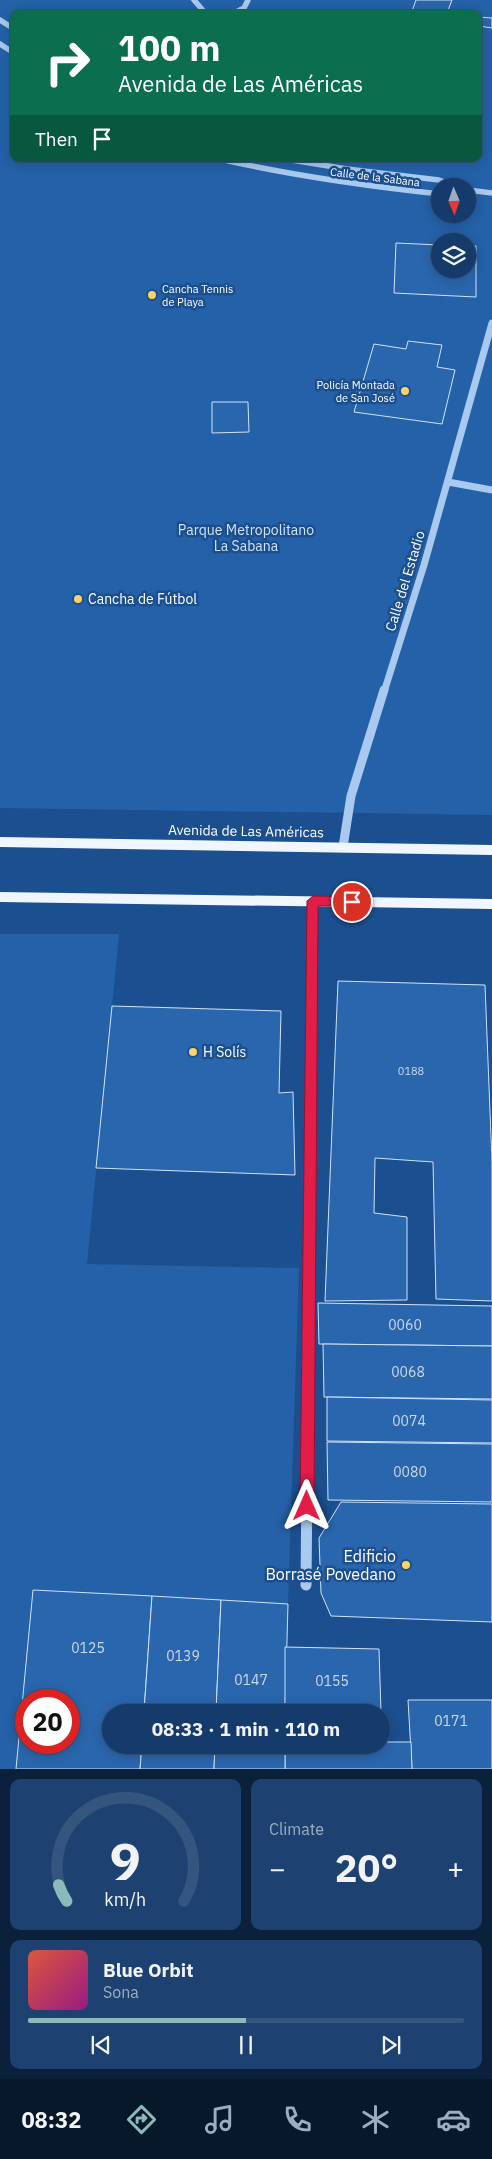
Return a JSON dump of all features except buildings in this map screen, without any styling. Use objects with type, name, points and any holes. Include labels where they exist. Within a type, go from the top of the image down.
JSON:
[{"type":"main road","name":"Avenida de Las Américas","points":[[0,842],[492,850]]},
{"type":"main road","points":[[0,897],[492,904]]},
{"type":"lane","points":[[194,0],[203,10]]},
{"type":"lane","points":[[240,10],[244,8],[248,0]]},
{"type":"lane","name":"Calle de la Sabana","points":[[233,162],[342,184],[431,193]]},
{"type":"lane","name":"Calle de la Sabana","points":[[302,162],[348,170],[431,179]]},
{"type":"lane","points":[[476,191],[492,193]]},
{"type":"lane","name":"Calle del Estadio","points":[[343,847],[351,796],[424,565],[492,323]]},
{"type":"lane","points":[[448,482],[492,490]]},
{"type":"lane","points":[[306,1585],[313,901]]},
{"type":"green space","name":"Parque Metropolitano La Sabana","points":[[0,0],[492,0],[492,815],[0,808]]},
{"type":"green space","points":[[0,934],[119,934],[87,1264],[299,1268],[288,1604],[34,1590],[24,1689],[15,1689],[15,1754],[18,1754],[16,1769],[0,1769]]},
{"type":"place","name":"Cancha Tennis de Playa","points":[[152,295]]},
{"type":"place","name":"Policía Montada de San José","points":[[405,391]]},
{"type":"place","name":"Cancha de Fútbol","points":[[78,599]]},
{"type":"place","name":"H Solís","points":[[193,1052]]},
{"type":"place","name":"Edificio Borrasé Povedano","points":[[406,1565]]},
{"type":"route","points":[[307,1506],[313,901],[352,902]]}]
